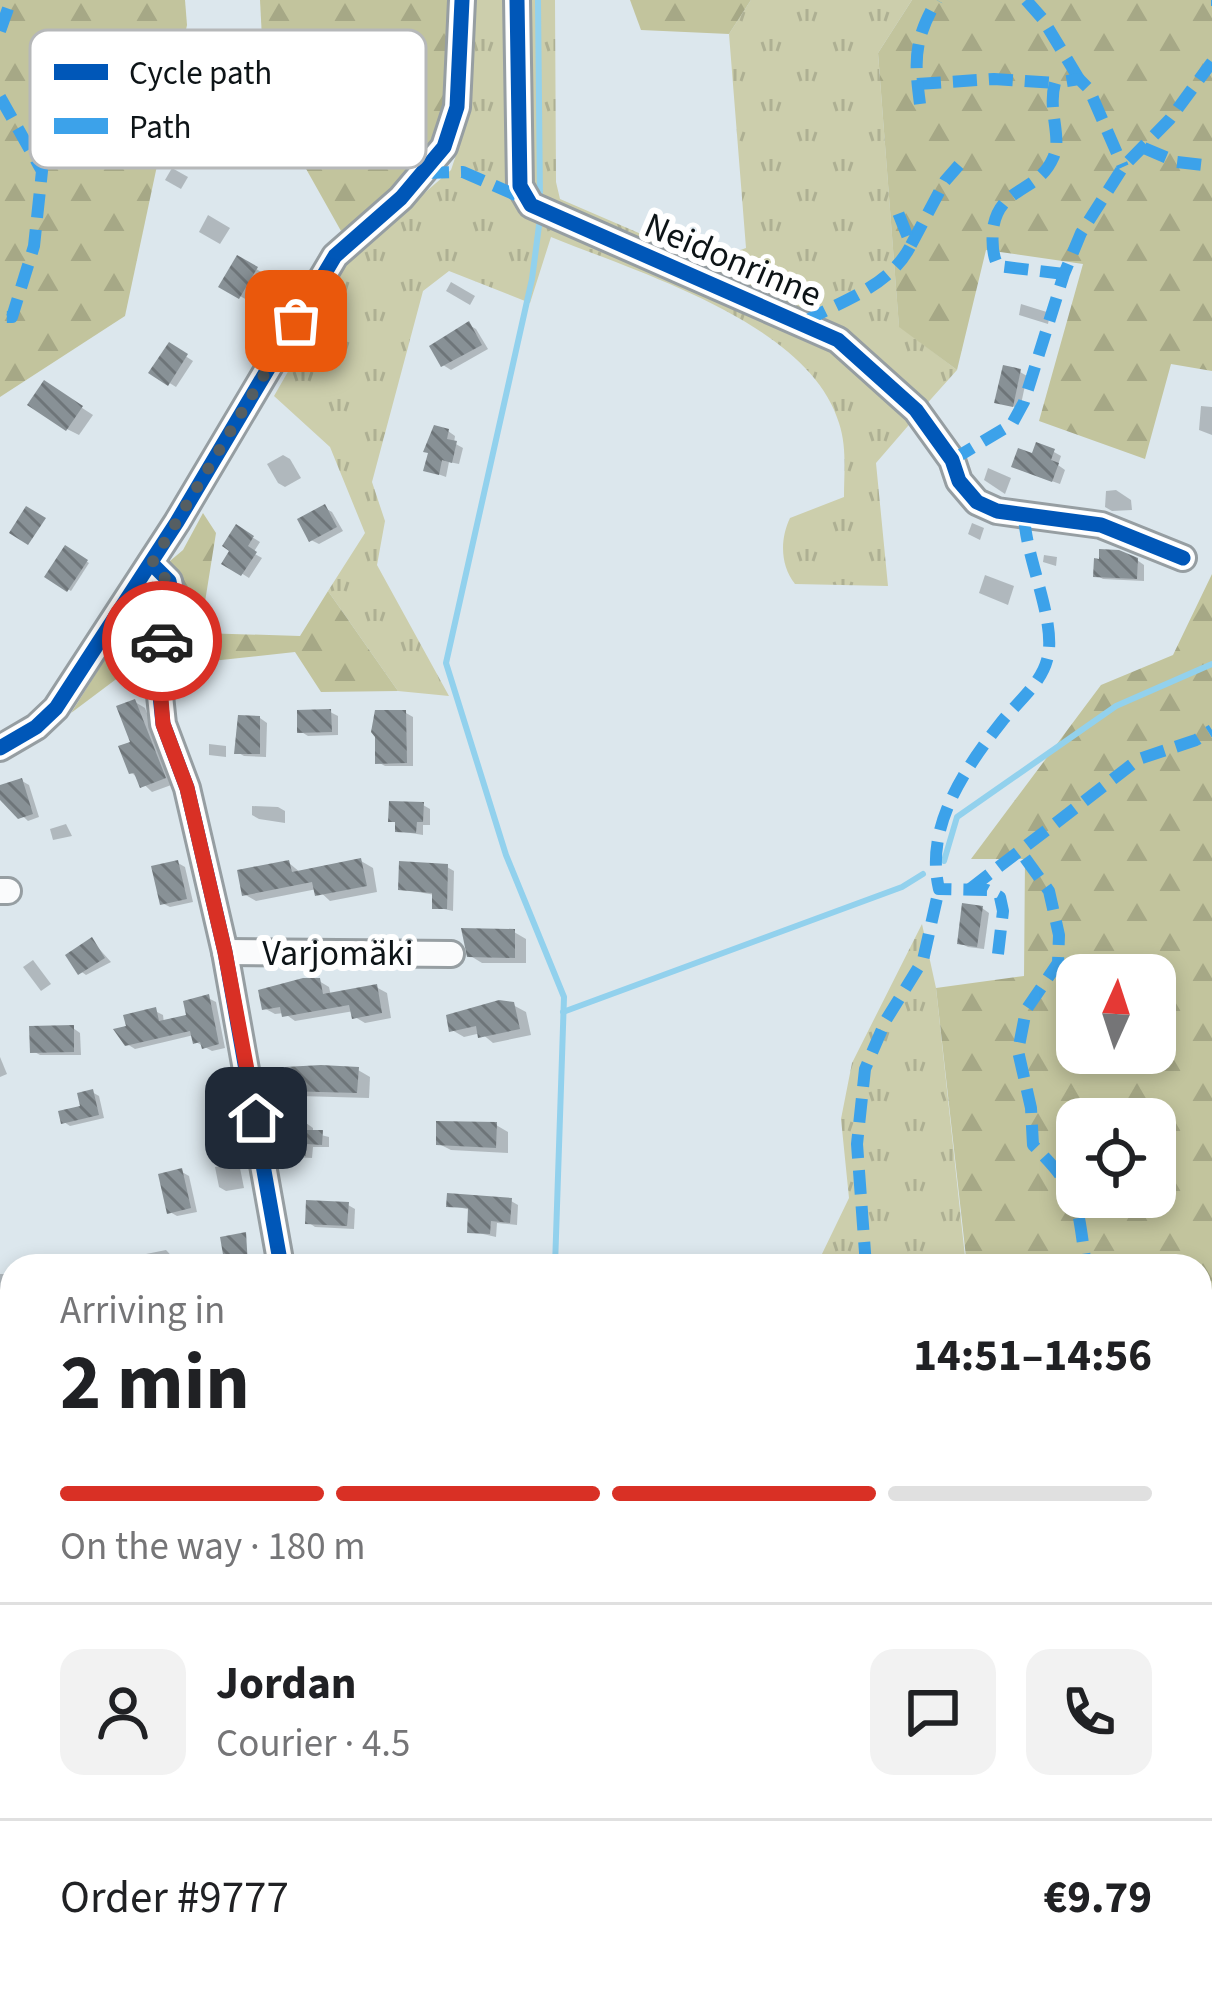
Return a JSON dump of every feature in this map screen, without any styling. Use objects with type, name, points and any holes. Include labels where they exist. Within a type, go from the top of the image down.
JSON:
[{"type":"street","points":[[0,748],[36,727],[56,708],[152,563],[335,256],[413,186],[444,147],[458,107],[463,0]]},
{"type":"street","name":"Neidonrinne","points":[[517,0],[520,186],[531,206],[838,340],[916,410],[977,502],[997,511],[1101,525],[1183,558]]},
{"type":"street","points":[[152,563],[170,581],[172,596],[162,639],[163,724],[187,788],[225,952],[279,1254]]},
{"type":"street","name":"Varjomäki","points":[[225,952],[451,954]]},
{"type":"green space","points":[[0,0],[185,0],[186,30],[30,30],[30,168],[157,168],[125,316],[0,397]]},
{"type":"green space","points":[[260,0],[448,0],[447,127],[426,153],[426,30],[262,30]]},
{"type":"green space","points":[[470,0],[555,0],[560,199],[720,268],[746,248],[729,34],[751,0],[912,0],[878,53],[899,326],[957,370],[923,408],[823,338],[914,419],[876,463],[888,586],[795,584],[786,569],[783,543],[790,518],[844,497],[839,423],[822,388],[794,357],[717,306],[551,237],[530,303],[449,271],[423,291],[372,482],[385,521],[377,565],[449,696],[398,691],[328,591],[365,533],[330,447],[274,396],[319,324],[328,290],[353,255],[451,170],[468,119]]},
{"type":"green space","points":[[630,0],[751,0],[729,34],[641,30]]},
{"type":"green space","points":[[912,0],[1212,0],[1212,371],[1171,364],[1145,459],[1039,421],[1083,264],[986,250],[957,370],[899,327],[878,53]]},
{"type":"green space","points":[[306,168],[413,168],[387,200],[341,231]]},
{"type":"green space","points":[[203,513],[216,533],[200,633],[300,636],[328,591],[398,691],[321,692],[295,652],[165,666],[164,566],[183,550]]},
{"type":"green space","points":[[1212,574],[1212,1254],[966,1254],[936,988],[1024,976],[1025,859],[971,859],[1101,685],[1173,655]]},
{"type":"green space","points":[[158,575],[165,583],[155,675],[123,674],[71,713]]},
{"type":"green space","points":[[922,924],[936,988],[965,1254],[822,1254],[849,1198],[841,1119],[852,1063]]},
{"type":"building","points":[[237,255],[258,267],[239,299],[218,287]]},
{"type":"building","points":[[469,321],[482,345],[441,367],[429,346]]},
{"type":"building","points":[[169,342],[188,354],[168,386],[148,373]]},
{"type":"building","points":[[1003,365],[1021,369],[1013,407],[994,403]]},
{"type":"building","points":[[44,380],[83,406],[66,431],[27,405]]},
{"type":"building","points":[[434,425],[449,429],[447,439],[457,441],[452,463],[442,460],[439,475],[423,471],[428,453],[423,452]]},
{"type":"building","points":[[1036,442],[1055,449],[1051,460],[1059,463],[1052,482],[1011,467],[1018,448],[1032,453]]},
{"type":"building","points":[[325,504],[337,527],[309,542],[297,519]]},
{"type":"building","points":[[26,506],[46,518],[28,545],[9,533]]},
{"type":"building","points":[[236,524],[254,536],[248,546],[257,552],[241,576],[221,564],[229,551],[222,546]]},
{"type":"building","points":[[65,545],[88,560],[67,592],[44,577]]},
{"type":"building","points":[[1099,549],[1138,558],[1137,579],[1093,577]]},
{"type":"building","points":[[135,699],[166,778],[140,788],[118,746],[130,742],[116,706]]},
{"type":"building","points":[[331,709],[332,732],[297,733],[297,710]]},
{"type":"building","points":[[375,710],[406,710],[407,763],[375,764],[371,732]]},
{"type":"building","points":[[238,715],[260,716],[260,754],[234,754]]},
{"type":"building","points":[[22,778],[33,814],[18,819],[0,800],[0,785]]},
{"type":"building","points":[[389,801],[424,802],[423,822],[417,822],[416,833],[395,832],[395,822],[388,822]]},
{"type":"building","points":[[361,858],[367,886],[315,896],[312,882],[242,896],[237,870],[289,860],[292,872]]},
{"type":"building","points":[[178,860],[187,899],[160,905],[151,866]]},
{"type":"building","points":[[399,861],[448,864],[447,909],[432,909],[432,893],[398,890]]},
{"type":"building","points":[[962,903],[983,906],[977,947],[957,944]]},
{"type":"building","points":[[461,928],[515,929],[515,958],[467,957]]},
{"type":"building","points":[[92,937],[105,958],[78,975],[65,955]]},
{"type":"building","points":[[320,978],[323,994],[377,984],[382,1013],[352,1019],[349,1005],[282,1017],[280,1007],[262,1010],[258,990]]},
{"type":"building","points":[[209,994],[219,1044],[202,1049],[200,1042],[193,1044],[190,1031],[125,1046],[113,1029],[126,1026],[123,1015],[156,1007],[159,1021],[186,1015],[183,1001]]},
{"type":"building","points":[[499,1000],[514,1002],[520,1029],[478,1038],[476,1026],[449,1032],[446,1015]]},
{"type":"building","points":[[74,1025],[74,1052],[30,1053],[29,1026]]},
{"type":"building","points":[[285,1067],[359,1067],[357,1093],[284,1091]]},
{"type":"building","points":[[93,1089],[99,1115],[61,1124],[58,1111],[80,1106],[77,1093]]},
{"type":"building","points":[[281,1120],[307,1120],[307,1130],[323,1130],[322,1145],[306,1144],[306,1156],[284,1155]]},
{"type":"building","points":[[436,1121],[497,1122],[496,1148],[436,1145]]},
{"type":"building","points":[[182,1168],[191,1208],[167,1214],[158,1174]]},
{"type":"building","points":[[447,1193],[512,1198],[510,1223],[491,1221],[490,1234],[467,1233],[468,1208],[446,1207]]},
{"type":"building","points":[[306,1200],[349,1202],[347,1226],[305,1224]]},
{"type":"building","points":[[246,1232],[247,1254],[223,1254],[220,1237]]},
{"type":"waterway","points":[[538,0],[540,200]]},
{"type":"waterway","points":[[540,218],[532,279],[446,663],[506,855],[564,997],[555,1254]]},
{"type":"waterway","points":[[944,861],[957,817],[1116,706],[1212,664]]},
{"type":"waterway","points":[[563,1012],[902,887],[923,874]]},
{"type":"marked path","points":[[0,31],[11,0]]},
{"type":"marked path","points":[[920,104],[918,50],[937,0]]},
{"type":"marked path","points":[[1026,0],[1079,79]]},
{"type":"marked path","points":[[952,460],[1012,424],[1024,402],[1081,233],[1123,167],[1170,119],[1212,62]]},
{"type":"marked path","points":[[917,84],[994,79],[1055,83]]},
{"type":"marked path","points":[[1064,274],[998,266],[993,244],[993,229],[1003,205],[1038,178],[1053,158],[1055,83],[1079,79],[1089,89],[1123,167]]},
{"type":"marked path","points":[[0,97],[30,150]]},
{"type":"marked path","points":[[1144,148],[1177,162],[1212,166]]},
{"type":"marked path","points":[[911,245],[945,181],[959,165]]},
{"type":"marked path","points":[[0,317],[12,317],[34,246],[40,168]]},
{"type":"marked path","points":[[425,173],[463,172],[525,199]]},
{"type":"marked path","points":[[804,322],[864,291],[902,259],[911,245],[895,205]]},
{"type":"marked path","points":[[998,954],[1000,897],[987,890],[939,889],[937,843],[952,798],[975,757],[1034,684],[1047,660],[1048,628],[1024,514]]},
{"type":"marked path","points":[[970,889],[1139,759],[1212,730]]},
{"type":"marked path","points":[[1025,858],[1049,891],[1059,935],[1058,963],[1026,1010],[1018,1051],[1031,1108],[1033,1145],[1074,1199],[1084,1254]]},
{"type":"marked path","points":[[865,1254],[857,1144],[865,1069],[886,1020],[923,960],[939,889]]},
{"type":"cycle path","points":[[0,748],[36,727],[56,708],[177,522],[335,256],[401,198],[444,147],[457,107],[462,0]]},
{"type":"cycle path","points":[[517,0],[520,186],[531,205],[838,340],[916,410],[977,502],[997,511],[1101,525],[1183,558]]},
{"type":"cycle path","points":[[151,563],[169,581],[172,596],[162,639],[163,724],[187,788],[225,952],[279,1254]]},
{"type":"way so far","points":[[162,641],[172,596],[170,581],[152,563],[296,321]]},
{"type":"route","points":[[162,641],[163,724],[187,788],[225,952],[256,1118]]}]
